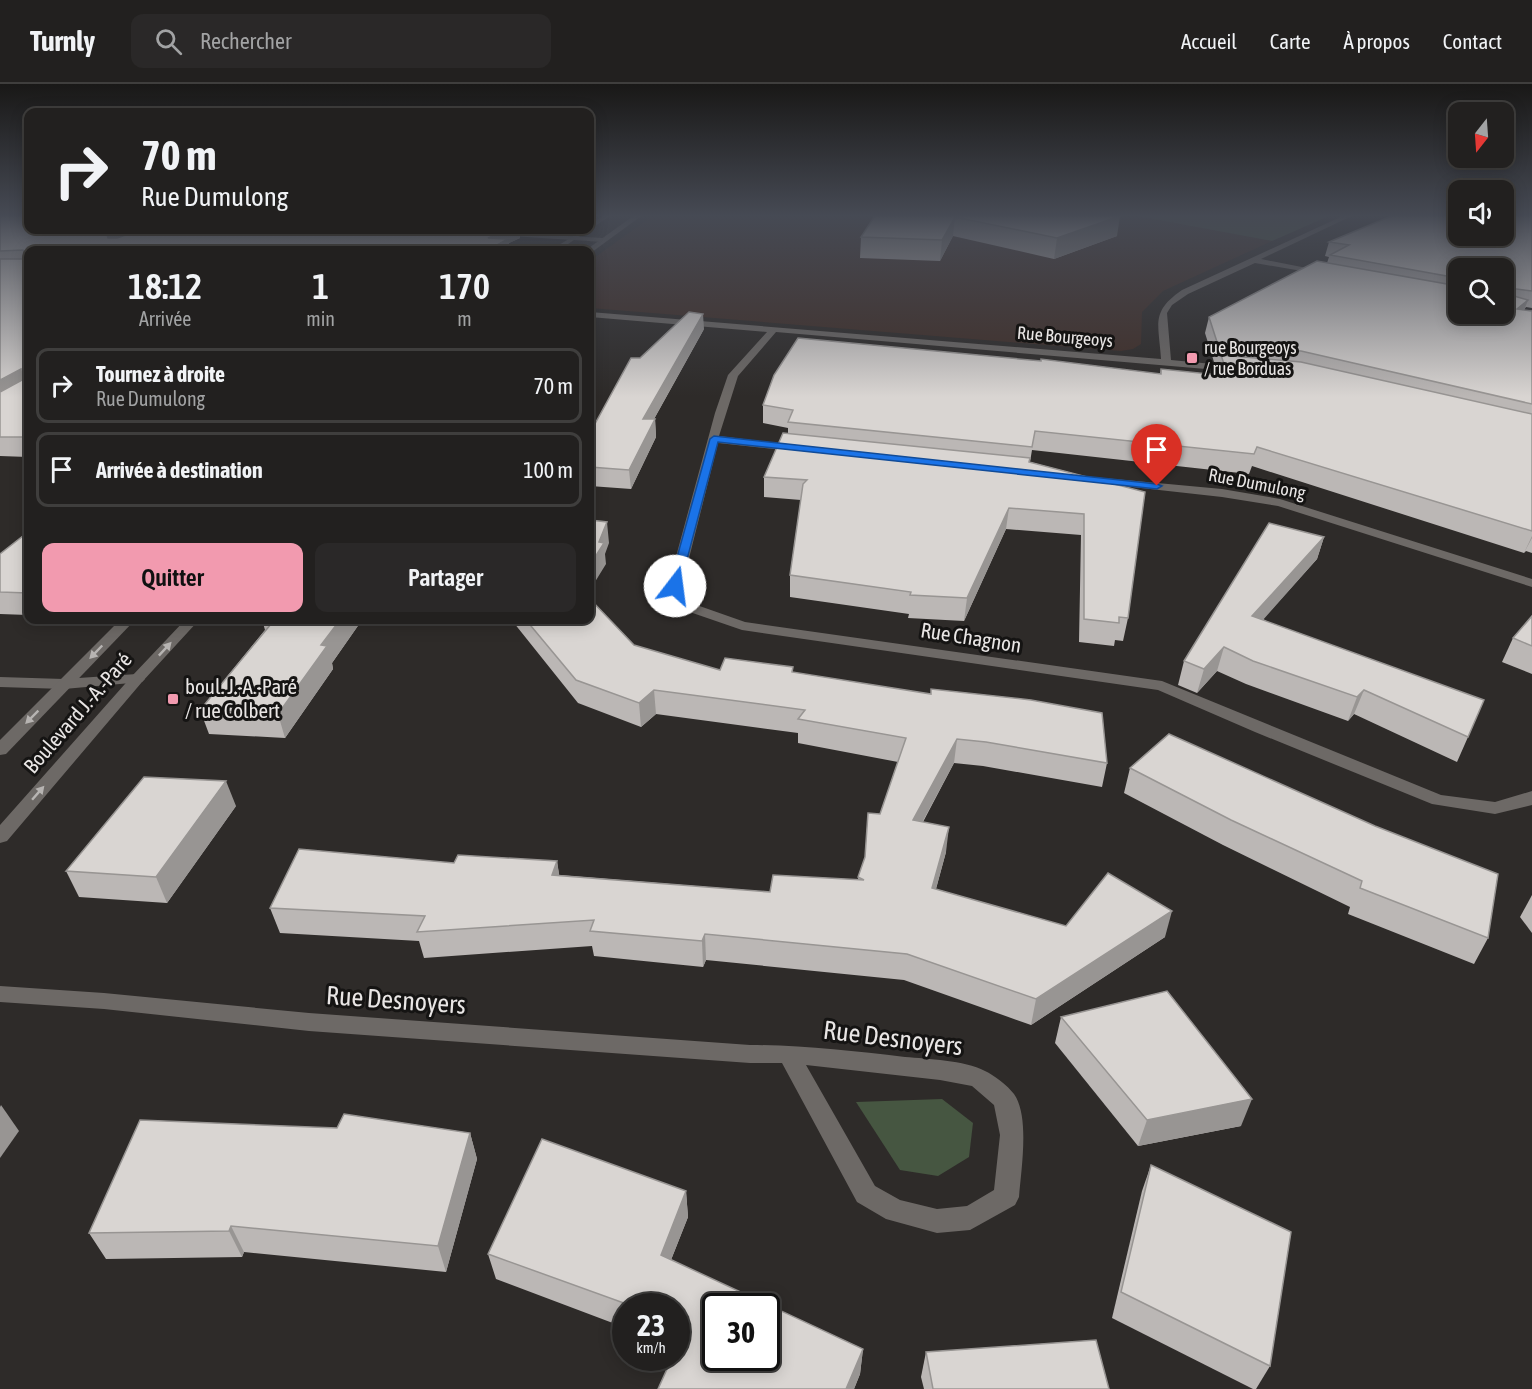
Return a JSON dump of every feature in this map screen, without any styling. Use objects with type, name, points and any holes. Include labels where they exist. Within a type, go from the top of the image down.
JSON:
[{"type":"street","points":[[1166,362],[1163,313],[1165,308],[1185,292],[1221,275]]},
{"type":"street","points":[[1328,275],[1333,276]]},
{"type":"street","name":"Rue Bourgeoys","points":[[594,314],[1251,370]]},
{"type":"street","name":"Rue Chagnon","points":[[774,329],[733,375],[720,413],[675,586],[686,606],[742,626],[1162,686],[1261,729],[1438,800],[1495,808],[1529,800],[1532,797]]},
{"type":"street","points":[[714,439],[808,450]]},
{"type":"street","name":"Rue Dumulong","points":[[1074,478],[1222,493],[1280,503],[1532,583]]},
{"type":"street","name":"Boulevard J.-A.-Paré","points":[[0,750],[124,624]]},
{"type":"street","name":"Boulevard J.-A.-Paré","points":[[0,837],[137,679],[188,624]]},
{"type":"street","points":[[0,682],[64,684],[137,679]]},
{"type":"street","name":"Rue Desnoyers","points":[[0,994],[104,1001],[321,1023],[750,1054],[788,1054],[940,1070],[978,1078],[1005,1100],[1012,1135],[1006,1197],[970,1218],[937,1221],[895,1211],[866,1194],[788,1054]]},
{"type":"shaded area","points":[[594,275],[1198,275],[1163,291],[1142,312],[1141,344],[1133,349],[1121,351],[594,308]]},
{"type":"green space","points":[[942,1099],[973,1123],[969,1157],[938,1176],[900,1170],[856,1102]]},
{"type":"building","points":[[0,275],[24,275],[24,437],[0,437],[0,392],[22,380],[21,369],[0,380]]},
{"type":"building","points":[[1290,275],[1395,275],[1448,284],[1448,324],[1514,324],[1514,296],[1528,300],[1517,309],[1532,311],[1532,404],[1301,351],[1218,345],[1209,317]]},
{"type":"building","points":[[1514,275],[1532,275],[1532,291],[1514,289]]},
{"type":"building","points":[[689,312],[703,314],[643,419],[655,419],[629,470],[594,467],[594,426],[631,358],[640,358]]},
{"type":"building","points":[[798,338],[1041,361],[1041,359],[1161,374],[1161,369],[1228,376],[1221,355],[1301,362],[1532,414],[1532,531],[1257,447],[1254,454],[1035,431],[1032,447],[788,422],[793,410],[763,405],[774,375]]},
{"type":"building","points":[[783,433],[1030,458],[1029,462],[1145,492],[1128,618],[1119,617],[1119,623],[1084,619],[1084,514],[1009,508],[967,598],[910,595],[911,592],[790,575],[803,484],[807,480],[764,477]]},
{"type":"building","points":[[594,520],[607,522],[599,542],[604,543],[594,559]]},
{"type":"building","points":[[1269,523],[1324,537],[1252,616],[1484,700],[1468,737],[1364,690],[1357,697],[1253,661],[1224,647],[1204,669],[1184,661]]},
{"type":"building","points":[[24,535],[24,593],[0,592],[0,554]]},
{"type":"building","points":[[594,603],[634,645],[720,670],[725,658],[793,667],[792,672],[931,694],[931,689],[1031,700],[1102,713],[1107,763],[957,739],[913,820],[949,827],[932,888],[1066,926],[1108,873],[1172,911],[1036,999],[907,954],[705,934],[702,941],[590,931],[594,920],[417,932],[425,916],[270,908],[299,849],[454,863],[458,855],[557,861],[552,875],[770,892],[773,875],[864,880],[858,877],[865,857],[868,813],[880,814],[906,738],[798,719],[805,710],[654,690],[639,703],[576,680],[529,624],[594,624]]},
{"type":"building","points":[[1532,616],[1532,646],[1513,638]]},
{"type":"building","points":[[271,624],[337,624],[321,645],[327,646],[278,714],[200,710]]},
{"type":"building","points":[[1169,734],[1375,826],[1498,874],[1488,938],[1360,888],[1362,881],[1231,820],[1130,768]]},
{"type":"building","points":[[144,777],[226,781],[156,877],[66,871]]},
{"type":"building","points":[[1167,991],[1252,1099],[1147,1120],[1061,1017]]},
{"type":"building","points":[[344,1114],[470,1133],[438,1246],[231,1226],[229,1231],[89,1233],[140,1120],[337,1128]]},
{"type":"building","points":[[542,1139],[686,1191],[661,1255],[743,1293],[702,1293],[702,1371],[780,1371],[780,1310],[863,1349],[846,1389],[658,1389],[666,1371],[690,1371],[690,1293],[612,1293],[612,1299],[488,1254]]},
{"type":"building","points":[[1151,1165],[1291,1232],[1270,1366],[1121,1292]]},
{"type":"building","points":[[1096,1340],[1109,1389],[933,1389],[926,1352]]},
{"type":"place","name":"rue Bourgeoys / rue Borduas","points":[[1192,358]]},
{"type":"place","name":"boul. J.-A.-Paré / rue Colbert","points":[[173,699]]},
{"type":"route","points":[[675,586],[714,439],[1157,486]]}]
